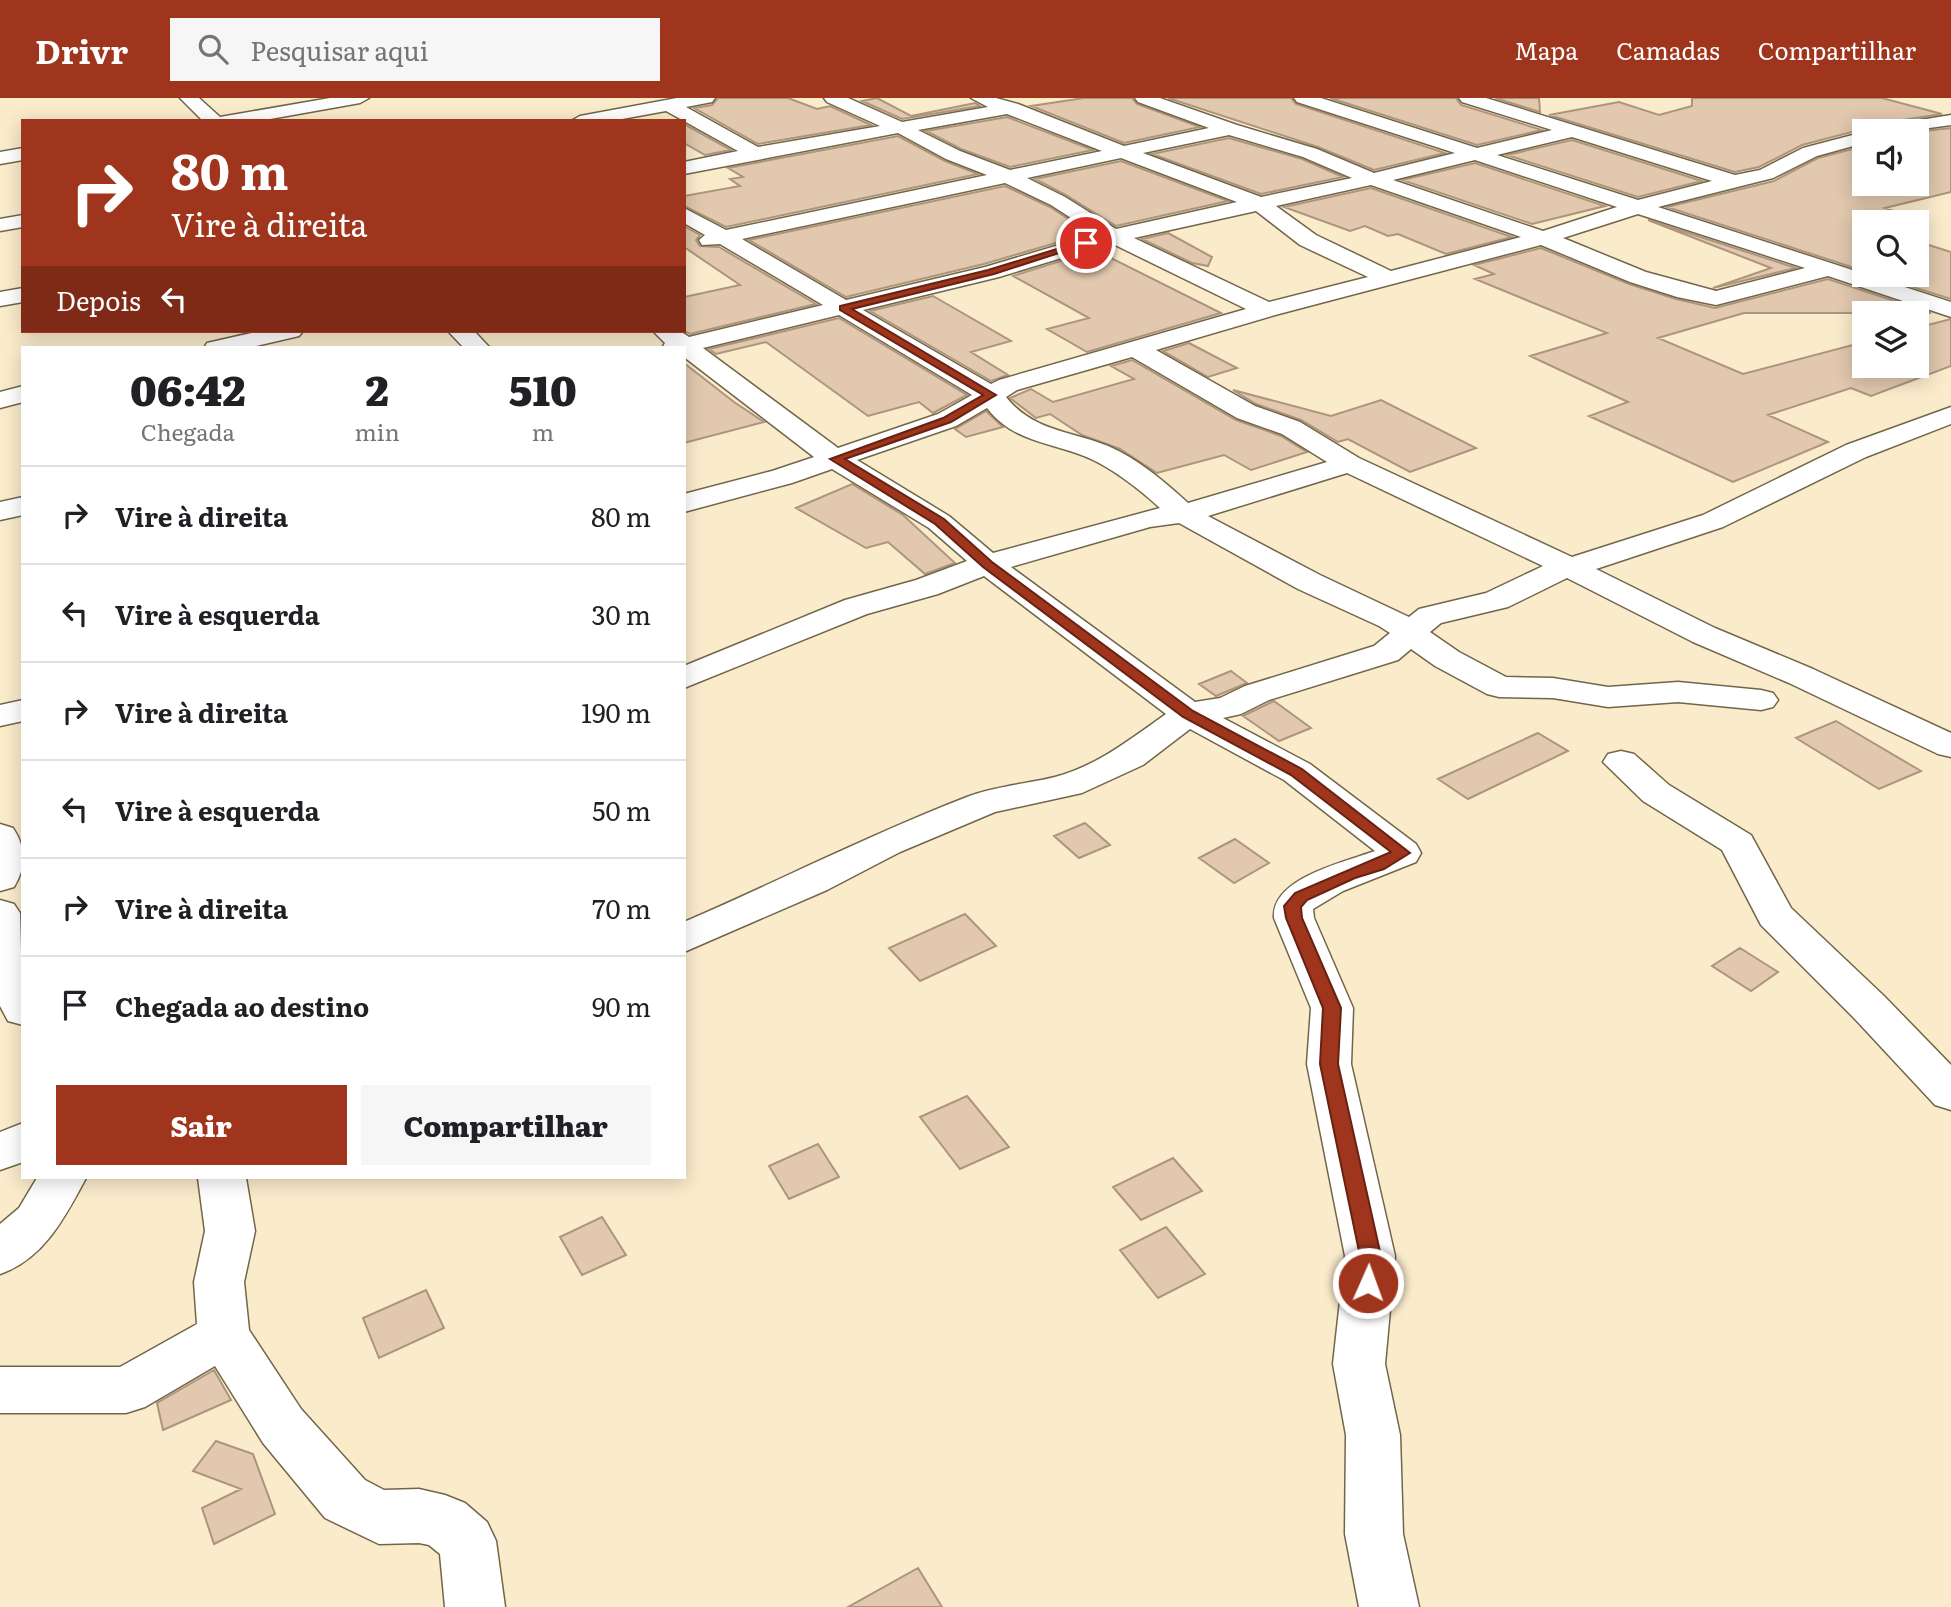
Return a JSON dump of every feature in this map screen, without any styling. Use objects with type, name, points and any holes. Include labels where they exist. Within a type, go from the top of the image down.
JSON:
[{"type":"street","points":[[189,98],[212,119]]},
{"type":"street","points":[[591,119],[706,98]]},
{"type":"street","points":[[833,98],[953,155],[1007,176],[1058,201],[1113,236],[1267,310]]},
{"type":"street","points":[[980,98],[1260,204],[1308,240],[1389,278]]},
{"type":"street","points":[[1144,98],[1229,130],[1310,153],[1372,179],[1543,238],[1638,277],[1716,298],[1829,269]]},
{"type":"street","points":[[1303,98],[1951,310]]},
{"type":"street","points":[[1468,98],[1738,182]]},
{"type":"street","points":[[686,169],[755,153],[1043,101]]},
{"type":"street","points":[[238,119],[332,102],[356,106]]},
{"type":"street","points":[[1294,117],[1360,102]]},
{"type":"street","points":[[669,105],[755,153]]},
{"type":"street","points":[[1929,122],[1951,120]]},
{"type":"street","points":[[686,245],[1268,122]]},
{"type":"street","points":[[675,342],[843,308],[991,272],[1113,236],[1479,155],[1572,131]]},
{"type":"street","points":[[686,502],[782,477],[947,420],[1008,385],[1267,310],[1543,238],[1637,206],[1766,174],[1810,152],[1852,140]]},
{"type":"street","points":[[0,158],[21,154]]},
{"type":"street","points":[[686,215],[991,395],[1004,412],[1042,436],[1098,452],[1147,481],[1184,514],[1309,582],[1390,619],[1447,659],[1499,687],[1553,688],[1608,697],[1678,692],[1761,700]]},
{"type":"street","points":[[0,225],[21,221]]},
{"type":"street","points":[[0,299],[21,295]]},
{"type":"street","points":[[225,346],[282,333]]},
{"type":"street","points":[[462,333],[476,346]]},
{"type":"street","points":[[1135,348],[1247,412],[1291,428],[1349,464],[1503,534],[1704,635],[1801,676],[1951,746]]},
{"type":"street","points":[[686,350],[835,459],[939,522],[988,565],[1188,714],[1297,772],[1402,853],[1301,896],[1293,906],[1294,918],[1332,1008],[1329,1064],[1370,1256],[1359,1364],[1373,1435],[1374,1534],[1389,1607]]},
{"type":"street","points":[[0,400],[21,395]]},
{"type":"street","points":[[686,937],[813,881],[886,844],[984,803],[1069,785],[1130,757],[1188,714],[1229,707],[1256,693],[1386,653],[1430,617],[1497,600],[1553,573],[1713,521],[1856,451],[1951,415]]},
{"type":"street","points":[[686,677],[856,607],[927,587],[988,565],[1147,519],[1184,514],[1349,464]]},
{"type":"street","points":[[0,512],[21,507]]},
{"type":"street","points":[[0,716],[21,711]]},
{"type":"street","points":[[1621,762],[1656,793],[1737,843],[1774,916],[1869,1007],[1951,1093]]},
{"type":"street","points":[[0,836],[6,867],[0,878]]},
{"type":"street","points":[[0,914],[3,958],[21,1005]]},
{"type":"street","points":[[0,1152],[21,1142]]},
{"type":"street","points":[[0,1254],[36,1222],[61,1179]]},
{"type":"street","points":[[222,1179],[230,1231],[219,1282],[224,1335],[282,1426],[345,1499],[379,1517],[419,1516],[445,1522],[467,1541],[475,1607]]},
{"type":"street","points":[[0,1390],[126,1390],[224,1335]]},
{"type":"building","points":[[718,98],[788,98],[817,109],[830,106],[871,125],[758,144],[694,108],[712,105]]},
{"type":"building","points":[[877,98],[911,116],[975,103],[980,106],[902,119],[862,101]]},
{"type":"building","points":[[1084,98],[1132,98],[1137,104],[1200,127],[1124,143],[1031,106]]},
{"type":"building","points":[[1168,98],[1291,98],[1296,104],[1445,153],[1374,170],[1318,147]]},
{"type":"building","points":[[1330,98],[1456,98],[1461,105],[1542,130],[1477,145]]},
{"type":"building","points":[[1495,98],[1539,98],[1540,112]]},
{"type":"building","points":[[1692,98],[1882,98],[1942,114],[1909,119],[1852,119],[1852,132],[1802,145],[1759,167],[1735,172],[1549,115],[1619,102],[1659,115],[1692,106]]},
{"type":"building","points":[[1007,117],[1093,150],[1010,167],[961,149],[926,131]]},
{"type":"building","points":[[686,125],[731,150],[705,155],[686,144]]},
{"type":"building","points":[[1951,128],[1951,192],[1885,208],[1891,210],[1852,210],[1852,267],[1667,207],[1774,181],[1818,158],[1852,149],[1852,196],[1929,196],[1929,131]]},
{"type":"building","points":[[898,136],[945,161],[978,174],[726,227],[686,207],[686,196],[740,186],[730,179],[743,177],[728,168]]},
{"type":"building","points":[[1229,138],[1302,159],[1343,177],[1261,194],[1152,154]]},
{"type":"building","points":[[1572,140],[1702,181],[1638,197],[1507,155]]},
{"type":"building","points":[[1121,161],[1228,201],[1116,226],[1035,179]]},
{"type":"building","points":[[1475,163],[1605,206],[1532,224],[1402,180]]},
{"type":"building","points":[[1005,186],[1050,207],[1090,233],[984,264],[846,297],[749,240]]},
{"type":"building","points":[[1371,188],[1512,237],[1446,254],[1398,234],[1388,236],[1365,226],[1350,231],[1284,207]]},
{"type":"building","points":[[1648,220],[1796,268],[1713,288],[1771,268]]},
{"type":"building","points":[[686,227],[700,235],[696,240],[700,246],[719,247],[816,304],[690,334],[686,332],[686,297],[740,285],[686,248]]},
{"type":"building","points":[[1168,233],[1212,257],[1208,266],[1192,263],[1142,239]]},
{"type":"building","points":[[1929,245],[1951,252],[1951,299],[1913,287],[1929,287]]},
{"type":"building","points":[[1541,248],[1629,284],[1715,308],[1828,279],[1895,301],[1852,301],[1852,313],[1744,313],[1658,338],[1743,374],[1852,345],[1852,378],[1919,378],[1871,396],[1851,388],[1768,415],[1828,442],[1733,482],[1589,416],[1628,402],[1530,356],[1607,333],[1475,279],[1494,274],[1474,265]]},
{"type":"building","points":[[1099,249],[1099,252],[1221,313],[1087,352],[1047,329],[1089,318],[1013,276]]},
{"type":"building","points":[[933,296],[1011,341],[971,352],[1008,375],[991,381],[870,311]]},
{"type":"building","points":[[839,318],[967,395],[933,413],[919,402],[868,416],[766,342],[716,354],[709,349]]},
{"type":"building","points":[[1951,319],[1951,366],[1929,374],[1929,325]]},
{"type":"building","points":[[1189,343],[1237,368],[1208,377],[1163,351]]},
{"type":"building","points":[[1132,360],[1236,420],[1281,436],[1307,452],[1251,470],[1224,455],[1157,473],[1120,449],[1082,435],[1050,414],[1036,418],[1010,398],[1031,389],[1053,402],[1134,379],[1111,366]]},
{"type":"building","points":[[686,365],[734,402],[764,422],[686,442]]},
{"type":"building","points":[[1233,390],[1331,416],[1381,400],[1476,448],[1410,472],[1348,439],[1338,442],[1301,420],[1256,404]]},
{"type":"building","points":[[986,411],[1003,427],[966,437],[955,429]]},
{"type":"building","points":[[852,484],[903,515],[955,563],[925,574],[888,542],[866,548],[796,508]]},
{"type":"building","points":[[1231,671],[1247,683],[1216,696],[1199,684]]},
{"type":"building","points":[[1274,701],[1311,728],[1279,741],[1243,716]]},
{"type":"building","points":[[1836,721],[1921,771],[1879,789],[1796,738]]},
{"type":"building","points":[[1538,733],[1568,751],[1468,799],[1438,779]]},
{"type":"building","points":[[1085,823],[1110,845],[1079,858],[1054,836]]},
{"type":"building","points":[[1235,839],[1269,863],[1234,883],[1199,858]]},
{"type":"building","points":[[965,914],[996,946],[920,981],[889,948]]},
{"type":"building","points":[[1740,948],[1778,972],[1751,991],[1712,966]]},
{"type":"building","points":[[967,1096],[1009,1147],[960,1169],[920,1117]]},
{"type":"building","points":[[818,1144],[839,1177],[789,1199],[769,1166]]},
{"type":"building","points":[[1173,1158],[1202,1191],[1141,1220],[1113,1187]]},
{"type":"building","points":[[602,1217],[626,1255],[582,1275],[560,1237]]},
{"type":"building","points":[[1166,1227],[1205,1274],[1158,1298],[1120,1250]]},
{"type":"building","points":[[426,1290],[444,1328],[379,1358],[363,1318]]},
{"type":"building","points":[[214,1370],[231,1400],[163,1430],[157,1403]]},
{"type":"building","points":[[216,1441],[253,1454],[275,1514],[214,1544],[202,1508],[241,1489],[193,1471]]},
{"type":"building","points":[[918,1568],[942,1607],[848,1607]]},
{"type":"route","points":[[1086,243],[991,272],[843,308],[991,395],[947,420],[835,459],[939,522],[988,565],[1188,714],[1297,772],[1402,853],[1301,896],[1293,906],[1294,918],[1332,1008],[1329,1064],[1370,1256],[1368,1283]]}]
